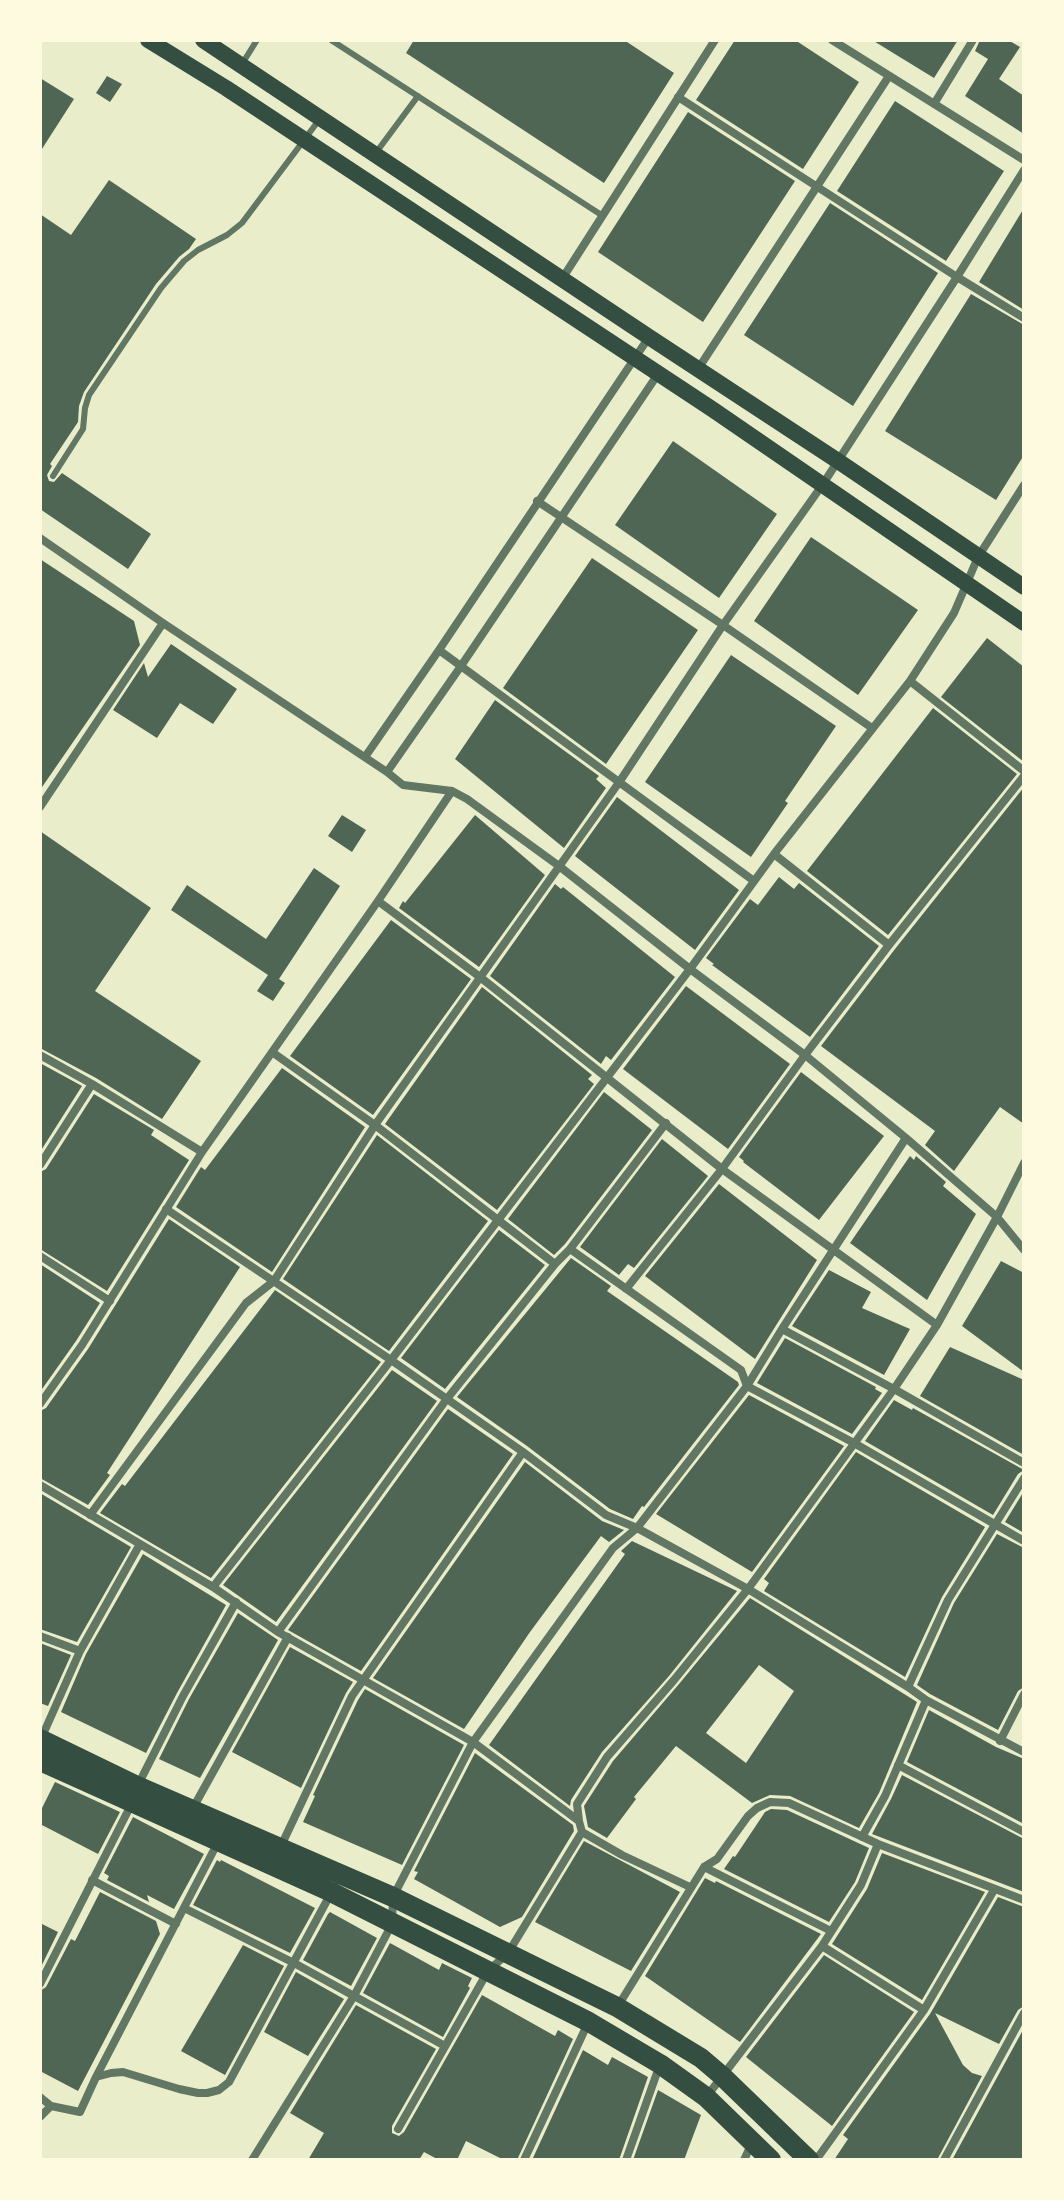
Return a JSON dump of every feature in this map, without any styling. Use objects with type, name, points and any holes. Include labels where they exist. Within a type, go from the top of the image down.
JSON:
[{"type":"main road","points":[[148,40],[226,88],[658,374],[1024,623]]},
{"type":"main road","points":[[203,40],[1024,587]]},
{"type":"main road","points":[[40,1739],[135,1795]]},
{"type":"main road","points":[[41,1765],[135,1795],[188,1818],[280,1847],[393,1897],[617,2007],[688,2050],[721,2075],[809,2160]]},
{"type":"main road","points":[[188,1818],[218,1843],[331,1892],[589,2022],[660,2064],[706,2097],[748,2151],[771,2160]]},
{"type":"street","points":[[562,279],[715,40]]},
{"type":"street","points":[[832,40],[1024,160]]},
{"type":"street","points":[[934,104],[973,40]]},
{"type":"street","points":[[698,369],[889,76]]},
{"type":"street","points":[[678,97],[1024,318]]},
{"type":"street","points":[[90,1515],[246,1303],[274,1281],[375,1125],[620,781],[723,625],[823,484],[1024,170]]},
{"type":"street","points":[[365,757],[649,337]]},
{"type":"street","points":[[387,772],[658,374]]},
{"type":"street","points":[[213,1587],[498,1221],[774,854],[910,681],[954,613],[978,557],[1024,485]]},
{"type":"street","points":[[537,501],[872,728]]},
{"type":"street","points":[[40,538],[403,785],[452,791],[467,799],[805,1055],[997,1217],[1024,1250]]},
{"type":"street","points":[[40,807],[163,623]]},
{"type":"street","points":[[439,650],[754,881]]},
{"type":"street","points":[[626,1289],[722,1169],[889,945],[1024,774],[910,681]]},
{"type":"street","points":[[40,1404],[110,1301],[202,1152],[452,791]]},
{"type":"street","points":[[774,854],[889,945]]},
{"type":"street","points":[[378,901],[480,977],[722,1169],[937,1325]]},
{"type":"street","points":[[272,1052],[375,1125],[555,1264]]},
{"type":"street","points":[[40,1055],[202,1152]]},
{"type":"street","points":[[40,1165],[92,1084]]},
{"type":"street","points":[[278,1632],[446,1400],[570,1249],[666,1123]]},
{"type":"street","points":[[252,2160],[354,1996],[392,1924],[393,1897],[473,1742],[613,1548],[637,1528],[747,1386],[906,1138]]},
{"type":"street","points":[[690,1887],[582,1832],[577,1804],[607,1757],[748,1589],[894,1389],[937,1325],[1024,1163]]},
{"type":"street","points":[[166,1209],[391,1360],[523,1452],[606,1515],[637,1528],[748,1589],[926,1700],[1024,1752]]},
{"type":"street","points":[[570,1249],[741,1370],[747,1386],[854,1443],[1024,1541]]},
{"type":"street","points":[[40,1256],[110,1301]]},
{"type":"street","points":[[782,1329],[1024,1463]]},
{"type":"street","points":[[280,1847],[352,1696],[523,1452]]},
{"type":"street","points":[[908,1687],[948,1600],[1024,1478]]},
{"type":"street","points":[[40,1485],[213,1587],[278,1632],[473,1742],[579,1821]]},
{"type":"street","points":[[40,1739],[80,1651],[140,1544]]},
{"type":"street","points":[[40,1984],[183,1696],[236,1602]]},
{"type":"street","points":[[40,1636],[80,1651]]},
{"type":"street","points":[[188,1818],[288,1637]]},
{"type":"street","points":[[1000,1741],[1024,1694]]},
{"type":"street","points":[[862,1837],[885,1796],[926,1700]]},
{"type":"street","points":[[898,1765],[1024,1832]]},
{"type":"street","points":[[617,2007],[704,1867],[717,1859],[748,1816],[770,1802],[789,1803],[878,1844],[1024,1900]]},
{"type":"street","points":[[398,2129],[488,1971],[508,1953],[582,1832]]},
{"type":"street","points":[[40,2097],[51,2106],[80,2112],[218,1843]]},
{"type":"street","points":[[706,2097],[822,1946],[861,1885],[878,1844]]},
{"type":"street","points":[[704,1867],[831,1931]]},
{"type":"street","points":[[92,1880],[176,1924]]},
{"type":"street","points":[[816,2160],[924,2010],[994,1890]]},
{"type":"street","points":[[96,2077],[123,2072],[179,2089],[207,2093],[219,2090],[229,2082],[331,1892]]},
{"type":"street","points":[[184,1908],[294,1963],[445,2046]]},
{"type":"street","points":[[822,1946],[924,2010]]},
{"type":"street","points":[[944,2160],[1024,2013]]},
{"type":"street","points":[[524,2160],[589,2022]]},
{"type":"street","points":[[626,2160],[660,2064]]},
{"type":"street","points":[[40,2117],[51,2106]]},
{"type":"lane","points":[[242,64],[257,40]]},
{"type":"lane","points":[[331,40],[603,216]]},
{"type":"lane","points":[[375,154],[418,96]]},
{"type":"lane","points":[[53,476],[83,429],[89,395],[161,288],[184,261],[242,223],[321,117]]},
{"type":"building","points":[[414,40],[624,40],[674,73],[604,183],[406,53]]},
{"type":"building","points":[[735,40],[795,40],[859,82],[803,169],[696,100]]},
{"type":"building","points":[[872,40],[958,40],[934,78]]},
{"type":"building","points":[[980,40],[1008,40],[1020,47],[999,79],[1024,96],[1024,134],[965,96],[988,59],[975,51]]},
{"type":"building","points":[[107,76],[122,84],[110,102],[96,93]]},
{"type":"building","points":[[40,78],[74,99],[40,152]]},
{"type":"building","points":[[895,101],[1004,171],[946,261],[837,191]]},
{"type":"building","points":[[688,112],[795,181],[703,322],[598,252]]},
{"type":"building","points":[[109,180],[196,239],[156,284],[84,392],[78,422],[50,464],[52,466],[47,475],[49,481],[54,482],[62,473],[151,534],[128,569],[40,509],[40,214],[71,235]]},
{"type":"building","points":[[830,203],[938,273],[853,406],[744,335]]},
{"type":"building","points":[[1024,208],[1024,310],[979,282]]},
{"type":"building","points":[[971,294],[1024,325],[1024,455],[996,500],[885,431]]},
{"type":"building","points":[[673,441],[777,514],[719,598],[615,525]]},
{"type":"building","points":[[811,537],[918,610],[858,695],[754,621]]},
{"type":"building","points":[[592,558],[698,630],[606,764],[503,688]]},
{"type":"building","points":[[40,559],[134,621],[140,645],[40,790]]},
{"type":"building","points":[[987,638],[1024,667],[1024,762],[941,697]]},
{"type":"building","points":[[171,644],[237,689],[213,724],[180,703],[157,738],[113,710],[144,663],[148,677]]},
{"type":"building","points":[[731,655],[836,726],[751,857],[645,782]]},
{"type":"building","points":[[495,700],[599,776],[596,779],[606,788],[564,848],[455,759]]},
{"type":"building","points":[[933,708],[1017,774],[888,935],[807,871]]},
{"type":"building","points":[[1024,787],[1024,1124],[1000,1107],[954,1171],[925,1145],[935,1131],[821,1046]]},
{"type":"building","points":[[617,797],[739,890],[695,950],[575,856]]},
{"type":"building","points":[[342,815],[366,830],[352,852],[328,836]]},
{"type":"building","points":[[475,815],[545,875],[479,967],[399,908]]},
{"type":"building","points":[[40,831],[151,908],[95,991],[201,1061],[162,1119],[40,1048]]},
{"type":"building","points":[[314,868],[340,886],[279,979],[285,983],[273,1001],[257,991],[268,975],[171,910],[187,885],[266,939]]},
{"type":"building","points":[[779,877],[794,889],[799,883],[879,946],[810,1037],[706,958],[750,899],[758,905]]},
{"type":"building","points":[[555,884],[561,889],[563,887],[675,977],[611,1060],[606,1056],[601,1064],[490,976]]},
{"type":"building","points":[[391,920],[471,979],[373,1115],[290,1056]]},
{"type":"building","points":[[686,986],[790,1064],[728,1149],[623,1069]]},
{"type":"building","points":[[482,987],[592,1075],[588,1079],[594,1084],[497,1210],[385,1124]]},
{"type":"building","points":[[40,1063],[82,1086],[40,1152]]},
{"type":"building","points":[[282,1068],[365,1127],[272,1272],[176,1207],[201,1167],[205,1170]]},
{"type":"building","points":[[801,1072],[884,1136],[819,1220],[739,1157]]},
{"type":"building","points":[[604,1092],[652,1130],[554,1255],[508,1219]]},
{"type":"building","points":[[94,1094],[154,1130],[151,1135],[189,1160],[107,1291],[40,1249],[40,1172],[46,1169]]},
{"type":"building","points":[[377,1135],[488,1221],[389,1351],[283,1279]]},
{"type":"building","points":[[662,1139],[708,1176],[634,1268],[628,1264],[619,1275],[580,1247]]},
{"type":"building","points":[[910,1156],[914,1160],[916,1156],[946,1182],[943,1186],[976,1214],[927,1300],[850,1243]]},
{"type":"building","points":[[719,1184],[817,1260],[755,1359],[645,1276]]},
{"type":"building","points":[[169,1219],[240,1267],[88,1505],[40,1478],[40,1411],[46,1408],[88,1349]]},
{"type":"building","points":[[499,1230],[545,1265],[445,1389],[401,1358]]},
{"type":"building","points":[[571,1258],[611,1286],[607,1291],[739,1385],[633,1519],[610,1509],[457,1397]]},
{"type":"building","points":[[1001,1261],[1024,1273],[1024,1372],[962,1326]]},
{"type":"building","points":[[40,1264],[100,1303],[40,1392]]},
{"type":"building","points":[[829,1270],[871,1292],[862,1308],[910,1329],[884,1375],[792,1326]]},
{"type":"building","points":[[275,1290],[381,1362],[211,1578],[100,1513],[122,1484],[125,1486]]},
{"type":"building","points":[[785,1338],[882,1393],[852,1434],[757,1383]]},
{"type":"building","points":[[950,1347],[1024,1380],[1024,1455],[920,1396]]},
{"type":"building","points":[[392,1370],[437,1401],[276,1622],[223,1585]]},
{"type":"building","points":[[749,1395],[844,1446],[752,1572],[656,1514]]},
{"type":"building","points":[[894,1400],[1024,1470],[1018,1474],[993,1515],[865,1441]]},
{"type":"building","points":[[448,1409],[513,1454],[361,1671],[288,1630]]},
{"type":"building","points":[[856,1452],[985,1527],[942,1597],[905,1677],[764,1591],[769,1583],[764,1579]]},
{"type":"building","points":[[525,1462],[602,1521],[624,1530],[609,1542],[601,1536],[464,1729],[373,1678]]},
{"type":"building","points":[[1024,1491],[1024,1533],[1005,1522]]},
{"type":"building","points":[[40,1493],[131,1547],[77,1642],[40,1629]]},
{"type":"building","points":[[997,1534],[1024,1548],[1024,1687],[1018,1691],[998,1730],[917,1685],[954,1603]]},
{"type":"building","points":[[632,1541],[737,1591],[669,1676],[602,1752],[570,1806],[489,1745],[625,1554],[621,1551]]},
{"type":"building","points":[[143,1554],[226,1605],[146,1753],[61,1712],[86,1654]]},
{"type":"building","points":[[750,1598],[917,1702],[879,1793],[859,1828],[790,1796],[770,1795],[752,1803],[676,1746],[634,1797],[636,1799],[607,1838],[588,1827],[584,1806],[613,1761]],"holes":[[[759,1665],[794,1691],[746,1763],[706,1733]]]},
{"type":"building","points":[[238,1613],[278,1640],[200,1778],[159,1759]]},
{"type":"building","points":[[40,1643],[71,1655],[48,1706],[40,1703]]},
{"type":"building","points":[[290,1647],[353,1682],[301,1788],[232,1752]]},
{"type":"building","points":[[365,1689],[464,1745],[402,1865],[303,1822]]},
{"type":"building","points":[[929,1710],[1024,1759],[1024,1824],[907,1762]]},
{"type":"building","points":[[475,1753],[573,1825],[574,1831],[522,1917],[500,1927],[414,1879],[418,1872],[414,1871]]},
{"type":"building","points":[[902,1775],[1024,1839],[1024,1892],[872,1834]]},
{"type":"building","points":[[55,1782],[120,1812],[98,1854],[40,1824],[40,1812]]},
{"type":"building","points":[[771,1809],[787,1810],[869,1848],[855,1882],[829,1922],[724,1869],[765,1812]]},
{"type":"building","points":[[133,1817],[204,1854],[174,1909],[147,1895],[149,1902],[107,1880],[109,1876],[104,1873]]},
{"type":"building","points":[[584,1841],[680,1892],[631,1971],[535,1922]]},
{"type":"building","points":[[882,1853],[985,1892],[922,2000],[832,1944],[867,1889]]},
{"type":"building","points":[[217,1860],[315,1908],[290,1953],[193,1905]]},
{"type":"building","points":[[705,1878],[821,1934],[740,2042],[645,1976]]},
{"type":"building","points":[[100,1892],[156,1921],[160,1934],[78,2091],[40,2071],[40,1991],[46,1987],[71,1939],[75,1941]]},
{"type":"building","points":[[998,1897],[1024,1907],[1024,2006],[1018,2010],[999,2044],[935,2013],[963,2065],[972,2073],[982,2076],[937,2160],[834,2160],[848,2139],[843,2135],[930,2014]]},
{"type":"building","points":[[330,1912],[377,1938],[351,1986],[303,1960]]},
{"type":"building","points":[[40,1923],[58,1932],[40,1969]]},
{"type":"building","points":[[390,1943],[439,1970],[442,1963],[472,1978],[470,1988],[443,2037],[363,1993]]},
{"type":"building","points":[[243,1945],[284,1966],[225,2075],[181,2051]]},
{"type":"building","points":[[824,1955],[914,2012],[832,2126],[746,2057]]},
{"type":"building","points":[[296,1972],[344,1999],[308,2056],[264,2032]]},
{"type":"building","points":[[482,1995],[555,2036],[558,2030],[573,2039],[517,2160],[504,2160],[466,2141],[457,2160],[439,2160],[424,2152],[419,2160],[308,2160],[324,2133],[290,2113],[356,2005],[436,2049],[392,2126],[392,2133],[399,2136]]},
{"type":"building","points":[[1024,2028],[1024,2160],[952,2160]]},
{"type":"building","points":[[583,2050],[608,2065],[612,2057],[648,2077],[619,2160],[532,2160]]},
{"type":"building","points":[[658,2090],[701,2115],[684,2160],[633,2160]]}]
